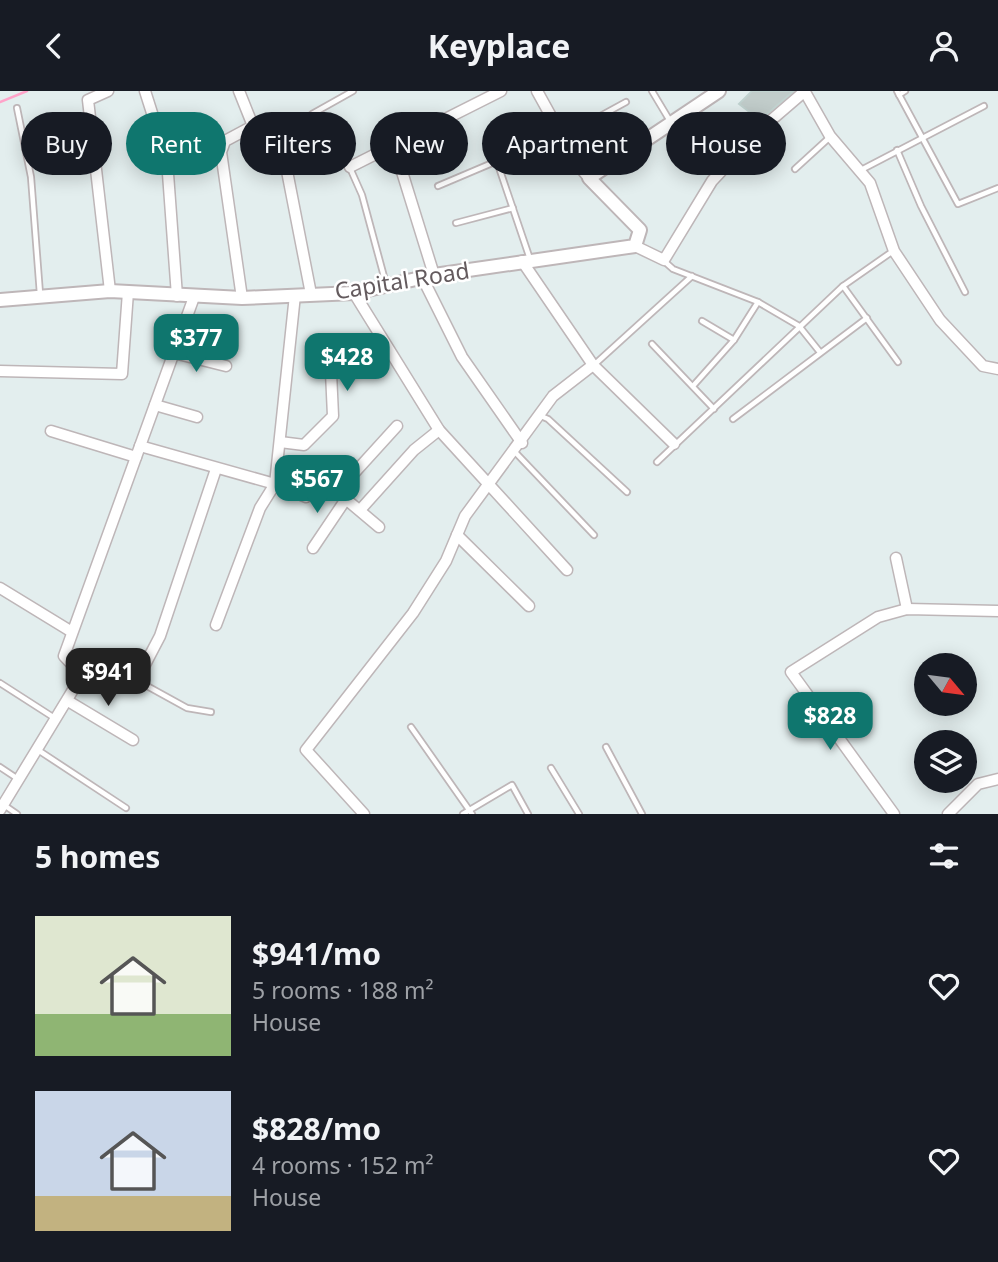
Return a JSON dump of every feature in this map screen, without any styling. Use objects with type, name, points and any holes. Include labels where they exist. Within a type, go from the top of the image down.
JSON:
[{"type":"street","points":[[108,91],[88,100],[110,291]]},
{"type":"street","points":[[145,91],[167,160],[177,296]]},
{"type":"street","points":[[239,91],[253,126],[225,141],[221,152],[242,298]]},
{"type":"street","points":[[460,112],[500,91]]},
{"type":"street","points":[[537,91],[548,112]]},
{"type":"street","points":[[686,112],[719,91]]},
{"type":"street","points":[[586,175],[640,230],[635,246],[664,260],[712,181],[762,128],[805,91],[830,137],[870,183],[894,251],[940,320],[982,366],[998,369]]},
{"type":"street","points":[[589,179],[666,125]]},
{"type":"street","points":[[288,175],[311,294]]},
{"type":"street","points":[[402,175],[428,276],[462,357],[518,447]]},
{"type":"street","name":"Capital Road","points":[[0,300],[110,291],[242,298],[354,293],[428,276],[635,246]]},
{"type":"street","points":[[526,261],[593,365],[674,445]]},
{"type":"street","points":[[0,371],[122,375],[128,292]]},
{"type":"street","points":[[354,293],[439,430],[567,570]]},
{"type":"street","points":[[216,625],[260,508],[275,484],[296,295]]},
{"type":"street","points":[[2,807],[82,675],[64,656],[194,297]]},
{"type":"street","points":[[174,353],[226,366]]},
{"type":"street","points":[[364,814],[306,750],[413,613],[446,561],[465,516],[553,397],[593,365]]},
{"type":"street","points":[[280,442],[304,445],[333,416],[331,372]]},
{"type":"street","points":[[155,405],[197,417]]},
{"type":"street","points":[[337,492],[397,426]]},
{"type":"street","points":[[360,510],[414,450],[439,430]]},
{"type":"street","points":[[51,432],[275,484],[306,497],[322,479],[379,527]]},
{"type":"street","points":[[137,680],[160,636],[216,469]]},
{"type":"street","points":[[313,548],[346,499]]},
{"type":"street","points":[[457,535],[529,606]]},
{"type":"street","points":[[896,558],[907,609]]},
{"type":"street","points":[[0,588],[72,632]]},
{"type":"street","points":[[894,814],[791,672],[878,617],[907,609],[998,611]]},
{"type":"street","points":[[68,701],[133,740]]},
{"type":"street","points":[[948,814],[978,784],[998,779]]},
{"type":"lane","points":[[316,112],[353,91]]},
{"type":"lane","points":[[652,91],[666,114]]},
{"type":"lane","points":[[905,91],[898,93],[958,204],[998,188]]},
{"type":"lane","points":[[607,112],[626,102]]},
{"type":"lane","points":[[860,171],[922,136],[984,106]]},
{"type":"lane","points":[[17,108],[32,177],[40,295]]},
{"type":"lane","points":[[795,169],[830,137]]},
{"type":"lane","points":[[898,150],[921,206],[965,292]]},
{"type":"lane","points":[[438,186],[482,167]]},
{"type":"lane","points":[[353,175],[362,195],[386,284]]},
{"type":"lane","points":[[502,175],[526,261]]},
{"type":"lane","points":[[456,223],[513,208]]},
{"type":"lane","points":[[657,463],[843,286],[894,251]]},
{"type":"lane","points":[[664,260],[673,269],[758,302],[799,326],[819,352]]},
{"type":"lane","points":[[593,365],[692,276]]},
{"type":"lane","points":[[843,286],[898,362]]},
{"type":"lane","points":[[693,386],[734,340],[758,302]]},
{"type":"lane","points":[[733,419],[867,318]]},
{"type":"lane","points":[[702,321],[734,340]]},
{"type":"lane","points":[[652,344],[714,409]]},
{"type":"lane","points":[[540,416],[548,419],[626,492]]},
{"type":"lane","points":[[518,447],[594,535]]},
{"type":"lane","points":[[137,680],[187,708],[211,712]]},
{"type":"lane","points":[[0,683],[57,720]]},
{"type":"lane","points":[[411,727],[471,812]]},
{"type":"lane","points":[[606,747],[642,814]]},
{"type":"lane","points":[[38,750],[126,808]]},
{"type":"lane","points":[[0,767],[19,779]]},
{"type":"lane","points":[[551,768],[579,814]]},
{"type":"lane","points":[[463,814],[471,812],[512,785],[528,814]]},
{"type":"lane","points":[[2,807],[17,814]]},
{"type":"building","points":[[752,91],[794,91],[769,112],[750,112],[739,104]]},
{"type":"waterway","points":[[0,102],[27,91]]}]
